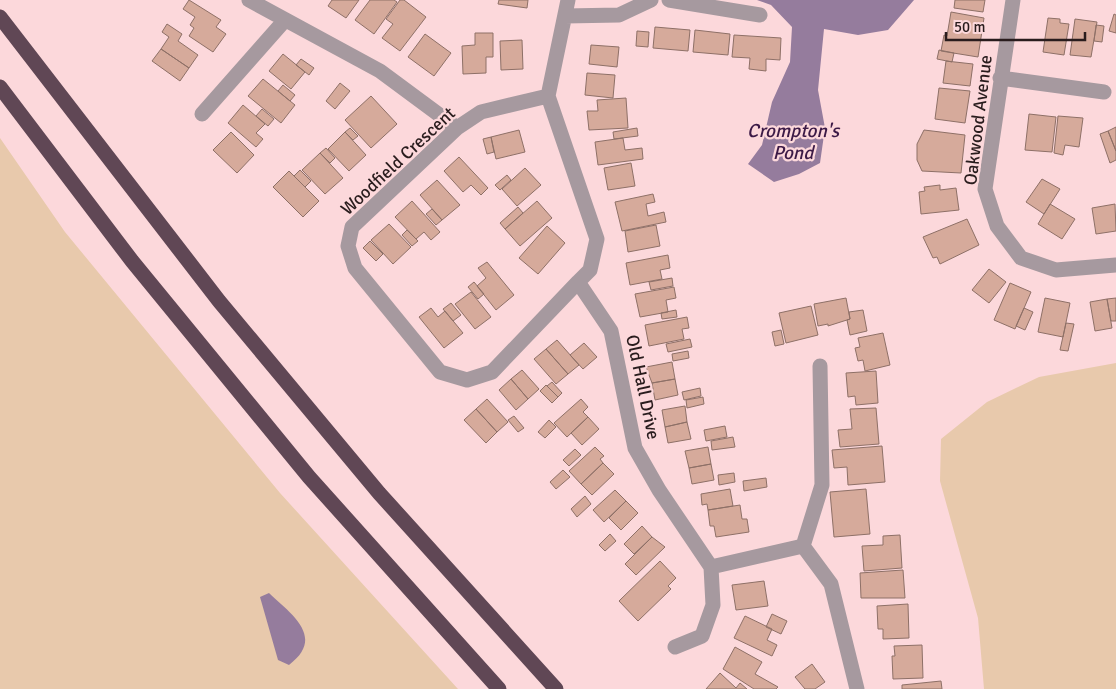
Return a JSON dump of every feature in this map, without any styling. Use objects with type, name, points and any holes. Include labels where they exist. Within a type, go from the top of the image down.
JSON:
[{"type":"highway","points":[[0,17],[219,301],[379,493],[556,689]]},
{"type":"highway","points":[[0,87],[132,261],[303,469],[499,689]]},
{"type":"street","points":[[249,0],[380,71],[457,128]]},
{"type":"street","points":[[568,0],[548,96],[597,239],[590,270],[578,282]]},
{"type":"street","points":[[566,16],[620,15],[651,0]]},
{"type":"street","points":[[669,0],[760,15]]},
{"type":"street","name":"Oakwood Avenue","points":[[1013,0],[985,189],[997,226],[1021,258],[1056,270],[1116,265]]},
{"type":"street","points":[[202,114],[284,20]]},
{"type":"street","points":[[1000,78],[1104,92]]},
{"type":"street","name":"Woodfield Crescent","points":[[548,96],[516,106],[481,112],[457,128],[352,227],[348,246],[355,268],[440,372],[467,380],[492,372],[578,282]]},
{"type":"street","name":"Old Hall Drive","points":[[578,282],[611,330],[635,448],[659,490],[711,567]]},
{"type":"street","points":[[803,546],[822,485],[820,366]]},
{"type":"street","points":[[675,647],[702,636],[713,605],[711,567],[803,546]]},
{"type":"street","points":[[803,546],[831,584],[857,689]]},
{"type":"shaded area","points":[[0,138],[65,232],[280,493],[458,689],[0,689]]},
{"type":"shaded area","points":[[1116,363],[1116,689],[984,689],[978,618],[940,481],[941,439],[987,402],[1039,377]]},
{"type":"water","name":"Crompton's Pond","points":[[757,0],[914,0],[888,30],[858,35],[824,29],[818,90],[825,128],[820,163],[799,174],[774,182],[748,164],[762,145],[772,102],[790,62],[792,27],[771,5]]},
{"type":"water","points":[[269,593],[295,618],[305,635],[305,645],[300,655],[289,665],[278,660],[260,597]]},
{"type":"building","points":[[189,0],[221,20],[216,27],[226,34],[213,52],[189,36],[194,28],[190,25],[195,17],[183,9]]},
{"type":"building","points":[[332,0],[359,0],[346,18],[328,6]]},
{"type":"building","points":[[370,0],[394,0],[397,2],[374,34],[355,20]]},
{"type":"building","points":[[400,0],[404,0],[426,17],[400,51],[382,38],[393,24],[386,19]]},
{"type":"building","points":[[499,0],[528,0],[527,8],[498,4]]},
{"type":"building","points":[[955,0],[985,0],[983,12],[954,8]]},
{"type":"building","points":[[951,12],[984,18],[978,57],[941,51],[944,35],[947,36]]},
{"type":"building","points":[[1114,14],[1116,15],[1116,33],[1109,31]]},
{"type":"building","points":[[1048,18],[1060,19],[1060,23],[1069,24],[1064,55],[1043,52]]},
{"type":"building","points":[[1075,19],[1097,22],[1091,57],[1070,55]]},
{"type":"building","points":[[167,24],[182,34],[178,41],[198,55],[189,68],[161,49],[169,37],[162,32]]},
{"type":"building","points":[[1096,25],[1104,26],[1102,42],[1094,41]]},
{"type":"building","points":[[655,27],[690,30],[688,51],[653,48]]},
{"type":"building","points":[[695,30],[730,34],[728,55],[693,52]]},
{"type":"building","points":[[637,31],[649,32],[648,47],[636,46]]},
{"type":"building","points":[[475,33],[493,33],[493,57],[486,57],[486,73],[463,74],[462,46],[475,45]]},
{"type":"building","points":[[425,34],[451,53],[434,76],[408,57]]},
{"type":"building","points":[[734,35],[781,38],[780,60],[766,59],[766,71],[749,69],[750,58],[732,57]]},
{"type":"building","points":[[522,40],[523,69],[501,70],[500,41]]},
{"type":"building","points":[[591,45],[619,47],[617,67],[589,64]]},
{"type":"building","points":[[161,49],[189,68],[180,81],[152,61]]},
{"type":"building","points":[[939,50],[954,53],[952,62],[937,59]]},
{"type":"building","points":[[283,54],[305,72],[291,89],[269,71]]},
{"type":"building","points":[[301,59],[314,68],[309,75],[296,65]]},
{"type":"building","points":[[946,61],[973,64],[970,86],[943,83]]},
{"type":"building","points":[[587,73],[615,75],[613,98],[585,95]]},
{"type":"building","points":[[263,79],[295,105],[281,123],[248,96]]},
{"type":"building","points":[[340,83],[350,91],[335,109],[326,101]]},
{"type":"building","points":[[283,85],[295,95],[290,101],[278,91]]},
{"type":"building","points":[[939,88],[970,91],[965,123],[935,119]]},
{"type":"building","points":[[371,96],[397,124],[371,148],[345,120]]},
{"type":"building","points":[[626,98],[628,128],[589,130],[587,111],[598,111],[597,100]]},
{"type":"building","points":[[243,105],[265,124],[256,133],[263,139],[256,147],[228,123]]},
{"type":"building","points":[[262,109],[274,119],[268,126],[256,116]]},
{"type":"building","points":[[1029,114],[1056,117],[1052,152],[1025,150]]},
{"type":"building","points":[[1058,116],[1083,118],[1079,147],[1065,145],[1063,155],[1054,153]]},
{"type":"building","points":[[1116,127],[1116,151],[1108,131]]},
{"type":"building","points":[[350,128],[358,136],[353,140],[345,132]]},
{"type":"building","points":[[637,128],[638,136],[614,139],[613,132]]},
{"type":"building","points":[[519,130],[525,152],[496,159],[491,137]]},
{"type":"building","points":[[924,130],[965,135],[961,173],[922,171],[917,160],[917,144]]},
{"type":"building","points":[[1108,131],[1116,151],[1116,160],[1110,163],[1100,134]]},
{"type":"building","points":[[231,132],[254,155],[237,173],[213,150]]},
{"type":"building","points":[[345,132],[366,155],[349,171],[328,149]]},
{"type":"building","points":[[491,137],[494,152],[487,154],[483,139]]},
{"type":"building","points":[[623,138],[625,150],[642,148],[643,159],[598,165],[595,142]]},
{"type":"building","points":[[326,148],[335,158],[330,163],[320,153]]},
{"type":"building","points":[[320,153],[343,178],[325,194],[302,170]]},
{"type":"building","points":[[459,157],[488,188],[481,195],[471,185],[463,192],[444,171]]},
{"type":"building","points":[[631,163],[635,186],[608,190],[604,168]]},
{"type":"building","points":[[525,168],[541,185],[517,206],[502,189]]},
{"type":"building","points":[[300,170],[311,181],[305,187],[294,176]]},
{"type":"building","points":[[289,171],[319,201],[303,217],[273,187]]},
{"type":"building","points":[[507,175],[511,180],[500,190],[495,185]]},
{"type":"building","points":[[1042,179],[1060,189],[1044,214],[1026,202]]},
{"type":"building","points":[[437,180],[460,205],[442,220],[420,195]]},
{"type":"building","points":[[940,185],[940,190],[956,188],[959,210],[921,214],[919,192],[925,191],[924,187]]},
{"type":"building","points":[[653,194],[655,202],[646,204],[648,216],[664,212],[666,222],[622,231],[615,202]]},
{"type":"building","points":[[412,201],[440,232],[431,240],[424,232],[416,239],[395,217]]},
{"type":"building","points":[[537,201],[552,218],[520,246],[505,229]]},
{"type":"building","points":[[1050,204],[1075,219],[1062,239],[1038,224]]},
{"type":"building","points":[[1115,204],[1116,231],[1096,234],[1092,208]]},
{"type":"building","points":[[518,207],[523,213],[505,229],[500,223]]},
{"type":"building","points":[[432,209],[442,220],[436,225],[426,214]]},
{"type":"building","points":[[967,219],[979,245],[940,264],[937,257],[933,258],[923,237]]},
{"type":"building","points":[[389,224],[411,247],[393,264],[371,240]]},
{"type":"building","points":[[656,225],[660,246],[628,252],[625,231]]},
{"type":"building","points":[[547,226],[565,243],[538,274],[519,258]]},
{"type":"building","points":[[407,230],[418,241],[412,246],[402,235]]},
{"type":"building","points":[[370,241],[383,254],[376,261],[363,248]]},
{"type":"building","points":[[668,255],[670,268],[660,270],[662,279],[630,285],[626,263]]},
{"type":"building","points":[[487,262],[514,295],[496,310],[477,286],[486,278],[478,268]]},
{"type":"building","points":[[989,269],[1006,282],[989,303],[972,290]]},
{"type":"building","points":[[672,278],[673,286],[651,290],[649,282]]},
{"type":"building","points":[[474,282],[484,294],[478,299],[468,287]]},
{"type":"building","points":[[1010,283],[1031,292],[1015,329],[994,320]]},
{"type":"building","points":[[674,287],[676,298],[666,300],[668,312],[640,317],[635,294]]},
{"type":"building","points":[[471,292],[491,317],[475,329],[455,304]]},
{"type":"building","points":[[846,298],[850,319],[828,326],[828,324],[818,326],[814,304]]},
{"type":"building","points":[[1045,298],[1070,303],[1063,337],[1038,332]]},
{"type":"building","points":[[1116,298],[1116,321],[1111,321],[1107,299]]},
{"type":"building","points":[[1107,299],[1112,328],[1095,331],[1090,302]]},
{"type":"building","points":[[451,303],[461,315],[453,321],[443,309]]},
{"type":"building","points":[[811,306],[818,335],[786,343],[779,313]]},
{"type":"building","points":[[431,308],[438,317],[445,311],[463,333],[444,348],[419,317]]},
{"type":"building","points":[[1024,308],[1033,312],[1025,330],[1016,326]]},
{"type":"building","points":[[676,310],[677,317],[662,319],[661,313]]},
{"type":"building","points":[[863,310],[867,331],[850,335],[847,320],[850,319],[849,312]]},
{"type":"building","points":[[687,317],[689,328],[682,329],[684,339],[649,346],[645,325]]},
{"type":"building","points":[[1066,323],[1074,324],[1068,351],[1060,350]]},
{"type":"building","points":[[781,330],[784,344],[775,346],[772,332]]},
{"type":"building","points":[[883,333],[890,365],[865,371],[863,360],[858,361],[855,348],[860,347],[858,338]]},
{"type":"building","points":[[690,339],[692,347],[668,352],[666,344]]},
{"type":"building","points":[[557,340],[579,365],[568,374],[546,349]]},
{"type":"building","points":[[584,343],[597,357],[583,369],[570,355]]},
{"type":"building","points":[[546,349],[568,374],[556,384],[534,359]]},
{"type":"building","points":[[688,351],[689,358],[673,361],[672,354]]},
{"type":"building","points":[[672,362],[675,379],[652,383],[646,367]]},
{"type":"building","points":[[522,370],[539,389],[528,399],[511,379]]},
{"type":"building","points":[[876,371],[878,403],[856,405],[855,396],[848,397],[846,373]]},
{"type":"building","points":[[511,379],[528,399],[516,410],[499,390]]},
{"type":"building","points":[[675,379],[678,395],[655,400],[652,383]]},
{"type":"building","points":[[552,382],[562,393],[558,397],[547,386]]},
{"type":"building","points":[[546,385],[558,397],[552,403],[540,391]]},
{"type":"building","points":[[700,388],[701,396],[684,400],[682,392]]},
{"type":"building","points":[[703,397],[704,404],[687,408],[686,400]]},
{"type":"building","points":[[487,399],[508,422],[497,432],[476,409]]},
{"type":"building","points":[[581,399],[588,407],[583,412],[588,417],[567,437],[554,423]]},
{"type":"building","points":[[685,406],[687,422],[665,427],[662,410]]},
{"type":"building","points":[[876,408],[879,444],[840,447],[838,430],[852,429],[850,409]]},
{"type":"building","points":[[476,409],[497,432],[486,443],[464,420]]},
{"type":"building","points":[[514,416],[524,428],[518,432],[508,420]]},
{"type":"building","points":[[588,417],[599,429],[582,445],[571,433]]},
{"type":"building","points":[[549,420],[556,427],[545,438],[538,432]]},
{"type":"building","points":[[687,422],[691,439],[668,443],[665,427]]},
{"type":"building","points":[[725,426],[727,437],[706,441],[704,430]]},
{"type":"building","points":[[733,437],[735,447],[712,450],[711,441]]},
{"type":"building","points":[[882,446],[885,482],[848,485],[847,467],[834,468],[832,450]]},
{"type":"building","points":[[595,447],[604,456],[600,459],[603,463],[581,484],[569,471]]},
{"type":"building","points":[[708,447],[711,464],[689,468],[685,451]]},
{"type":"building","points":[[575,449],[581,455],[569,466],[563,460]]},
{"type":"building","points":[[603,463],[614,474],[592,495],[581,484]]},
{"type":"building","points":[[711,464],[714,480],[692,484],[689,468]]},
{"type":"building","points":[[563,470],[570,477],[556,489],[550,482]]},
{"type":"building","points":[[734,473],[735,482],[719,485],[718,475]]},
{"type":"building","points":[[766,478],[767,487],[744,491],[743,481]]},
{"type":"building","points":[[730,489],[733,506],[708,510],[707,504],[702,505],[701,494]]},
{"type":"building","points":[[866,489],[870,534],[834,537],[830,492]]},
{"type":"building","points":[[615,490],[626,501],[604,522],[593,510]]},
{"type":"building","points":[[585,496],[591,504],[577,517],[571,509]]},
{"type":"building","points":[[626,501],[638,513],[621,530],[609,518]]},
{"type":"building","points":[[740,505],[742,519],[747,519],[749,532],[716,537],[714,526],[710,526],[708,510]]},
{"type":"building","points":[[642,526],[652,537],[634,554],[624,544]]},
{"type":"building","points":[[610,534],[616,541],[605,551],[599,545]]},
{"type":"building","points":[[900,535],[902,568],[864,571],[862,546],[883,545],[883,536]]},
{"type":"building","points":[[652,537],[665,547],[636,575],[625,564]]},
{"type":"building","points":[[660,561],[676,578],[668,586],[671,589],[638,621],[619,601]]},
{"type":"building","points":[[903,570],[905,598],[861,598],[860,573]]},
{"type":"building","points":[[764,581],[768,606],[736,610],[732,585]]},
{"type":"building","points":[[908,604],[909,638],[883,639],[883,629],[878,629],[877,606]]},
{"type":"building","points":[[772,614],[787,621],[781,634],[766,627]]},
{"type":"building","points":[[745,616],[772,629],[767,640],[777,645],[772,656],[734,638]]},
{"type":"building","points":[[922,645],[923,678],[893,679],[892,656],[895,656],[894,646]]},
{"type":"building","points":[[735,647],[762,662],[755,674],[778,687],[776,689],[754,689],[723,669]]},
{"type":"building","points":[[812,664],[825,682],[815,689],[805,689],[795,677]]},
{"type":"building","points":[[720,673],[736,688],[740,683],[747,689],[706,689]]},
{"type":"building","points":[[941,681],[942,689],[902,689],[902,685]]}]
